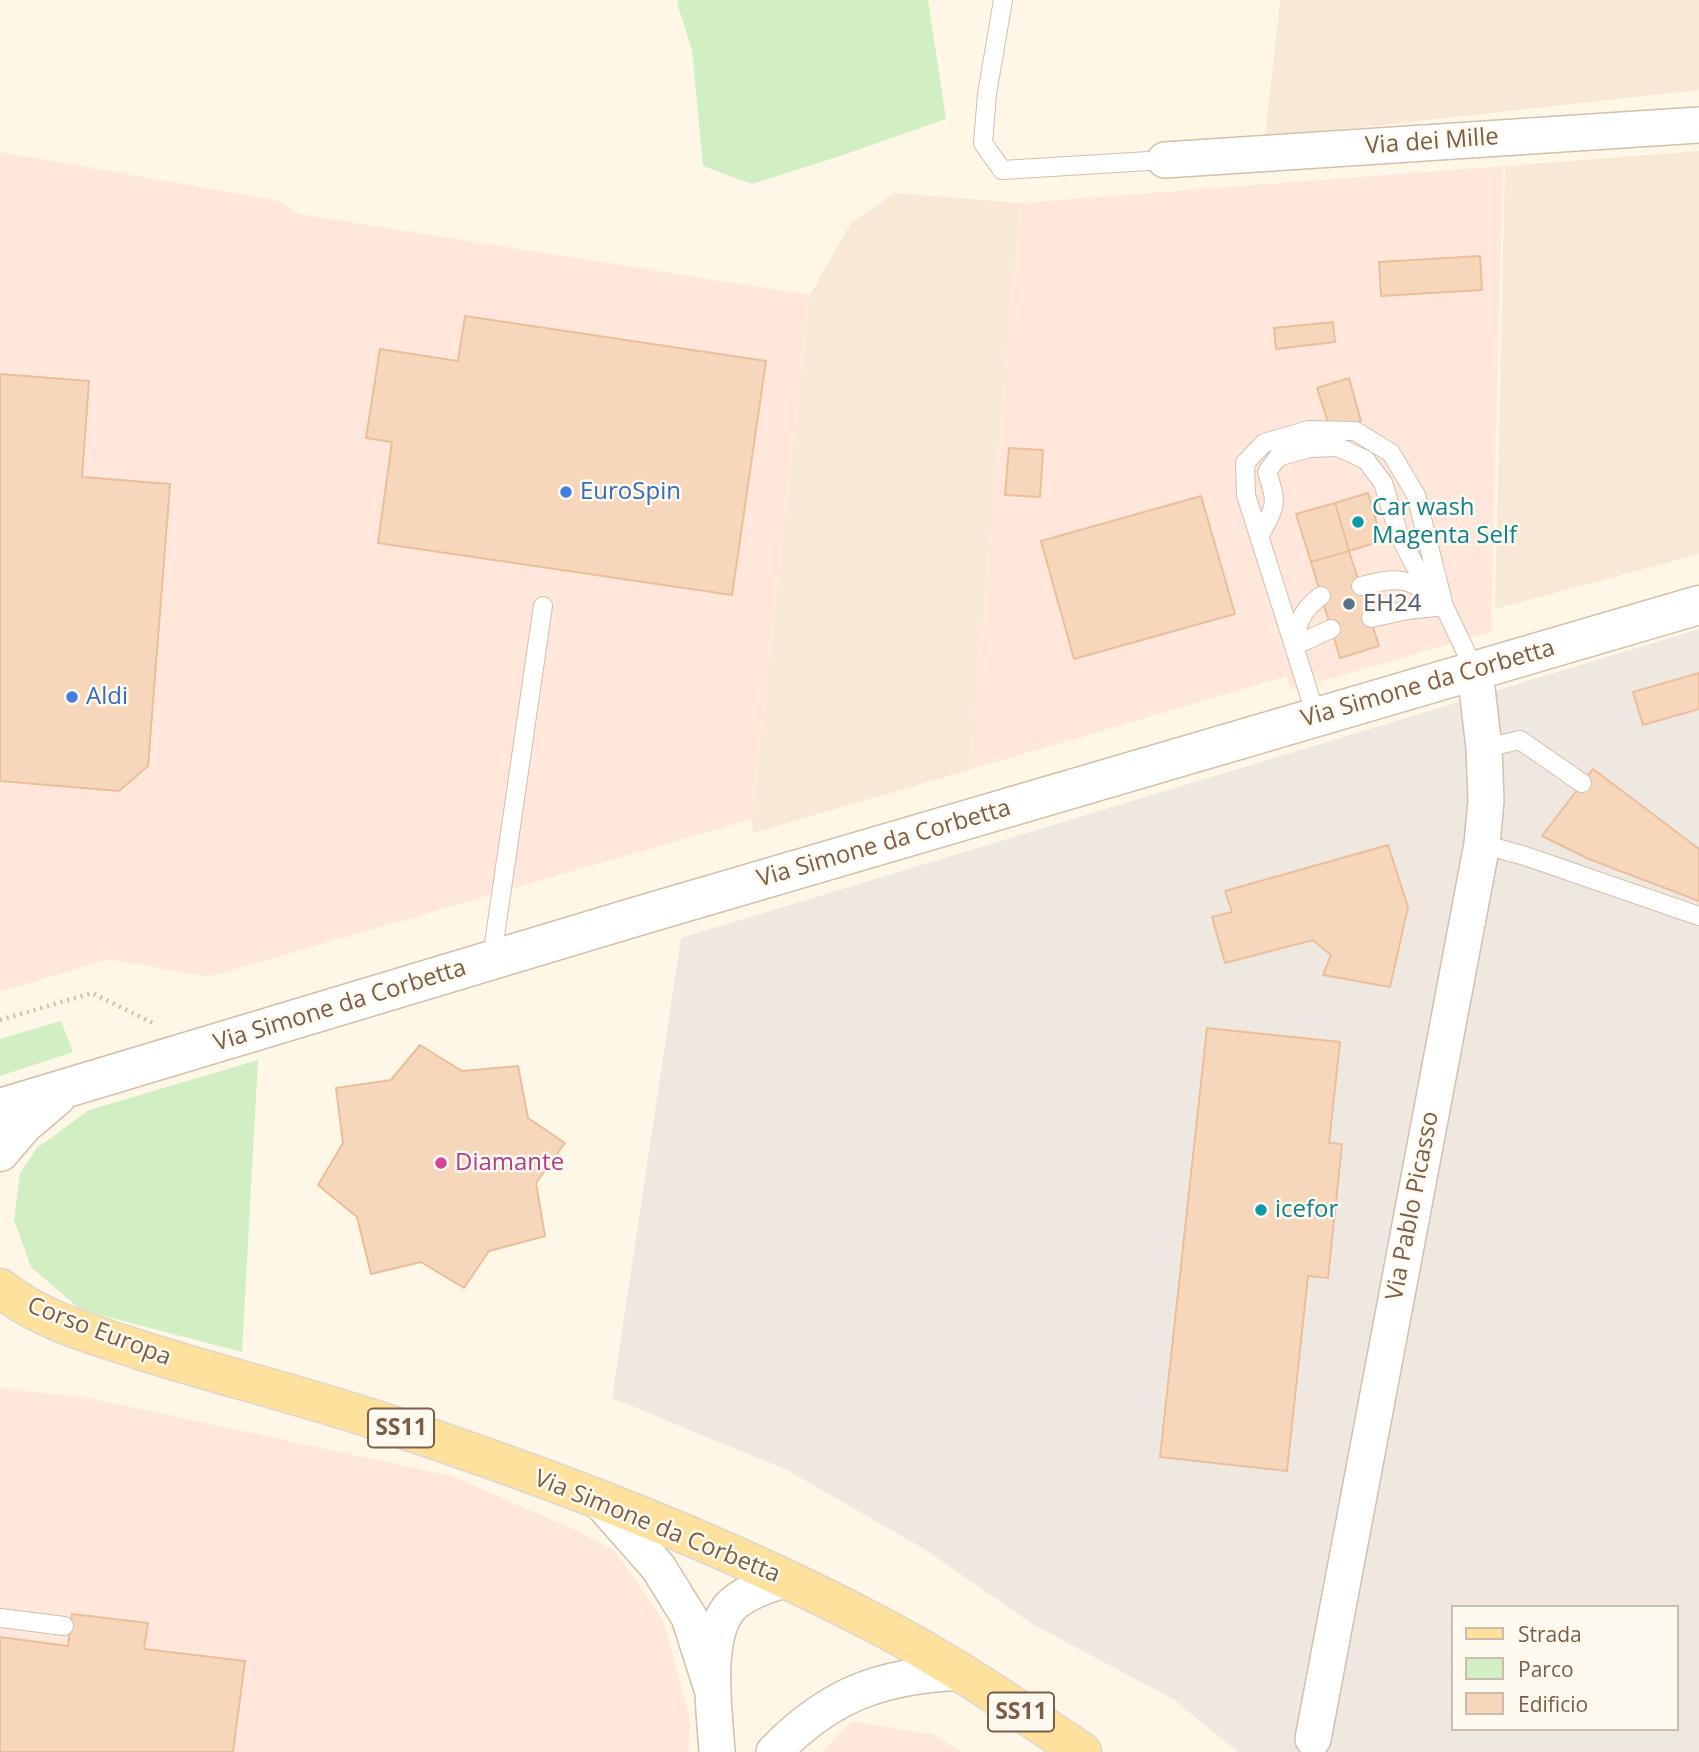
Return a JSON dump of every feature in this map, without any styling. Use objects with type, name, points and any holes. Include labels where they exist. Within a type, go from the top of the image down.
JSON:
[{"type":"main road","name":"Corso Europa","points":[[0,1287],[20,1304],[81,1331],[201,1370]]},
{"type":"main road","name":"Via Simone da Corbetta","points":[[201,1370],[384,1422],[597,1498],[787,1579],[882,1627],[961,1672],[1082,1752]]},
{"type":"street","name":"Via dei Mille","points":[[1165,160],[1699,125]]},
{"type":"street","name":"Via Simone da Corbetta","points":[[0,1108],[1316,716],[1699,606]]},
{"type":"street","name":"Via Pablo Picasso","points":[[1313,1739],[1482,844],[1486,801],[1484,748],[1475,671]]},
{"type":"street","name":"Via Simone da Corbetta","points":[[0,1152],[24,1124],[69,1086]]},
{"type":"street","points":[[597,1498],[658,1567],[677,1597],[688,1617],[713,1692]]},
{"type":"street","points":[[717,1752],[713,1662],[718,1627],[731,1606],[754,1591],[787,1579]]},
{"type":"street","points":[[774,1752],[816,1714],[847,1696],[901,1678],[961,1672]]},
{"type":"lane","points":[[1003,0],[983,143],[1002,170],[1165,160]]},
{"type":"lane","points":[[1316,716],[1246,495],[1245,463],[1264,443],[1309,430],[1355,430],[1391,453],[1416,495],[1444,606]]},
{"type":"lane","points":[[1260,535],[1275,506],[1275,494],[1267,472],[1278,457],[1309,448],[1338,447],[1366,460],[1383,483],[1399,535],[1415,566],[1444,606],[1475,671]]},
{"type":"lane","points":[[1361,586],[1403,579],[1422,588],[1444,606]]},
{"type":"lane","points":[[1294,646],[1307,606],[1321,596]]},
{"type":"lane","points":[[500,958],[494,943],[543,606]]},
{"type":"lane","points":[[1371,618],[1444,606]]},
{"type":"lane","points":[[1294,646],[1331,629]]},
{"type":"lane","points":[[1484,748],[1520,740],[1582,783]]},
{"type":"lane","points":[[1482,844],[1525,856],[1699,916]]},
{"type":"lane","points":[[0,1618],[64,1626]]},
{"type":"path","points":[[0,1020],[92,993],[200,1047]]},
{"type":"shaded area","points":[[1280,0],[1699,0],[1699,90],[1265,138]]},
{"type":"shaded area","points":[[1699,151],[1699,554],[1495,609],[1505,166]]},
{"type":"shaded area","points":[[0,152],[280,201],[298,214],[810,295],[752,819],[208,977],[109,959],[0,992]]},
{"type":"shaded area","points":[[1503,166],[1491,632],[1291,690],[1287,676],[969,770],[1020,203]]},
{"type":"shaded area","points":[[894,193],[1020,203],[969,770],[753,833],[752,819],[810,295],[851,223]]},
{"type":"shaded area","points":[[1699,629],[1699,1752],[1238,1752],[1173,1699],[1034,1625],[924,1549],[787,1470],[612,1398],[681,938]]},
{"type":"shaded area","points":[[0,1388],[89,1398],[452,1476],[573,1529],[615,1551],[663,1620],[690,1718],[689,1752],[0,1752]]},
{"type":"shaded area","points":[[852,1721],[934,1735],[962,1752],[822,1752]]},
{"type":"green space","points":[[678,0],[928,0],[946,119],[752,184],[703,166],[692,50]]},
{"type":"green space","points":[[61,1021],[73,1052],[0,1076],[0,1039]]},
{"type":"green space","points":[[258,1060],[242,1352],[81,1310],[31,1267],[14,1220],[20,1173],[37,1148],[89,1110]]},
{"type":"building","points":[[1480,256],[1482,290],[1381,296],[1379,262]]},
{"type":"building","name":"EuroSpin","points":[[465,316],[766,361],[732,595],[378,543],[392,442],[366,438],[380,349],[458,361]]},
{"type":"building","points":[[1333,322],[1335,342],[1276,349],[1274,328]]},
{"type":"building","points":[[0,374],[89,381],[82,477],[170,484],[148,766],[119,791],[0,781]]},
{"type":"building","points":[[1349,378],[1361,421],[1330,429],[1317,388]]},
{"type":"building","points":[[1009,448],[1043,450],[1040,497],[1005,495]]},
{"type":"building","name":"Car wash Magenta Self","points":[[1368,493],[1382,541],[1349,551],[1335,503]]},
{"type":"building","points":[[1201,496],[1235,614],[1074,659],[1041,541]]},
{"type":"building","points":[[1335,503],[1349,551],[1311,562],[1296,514]]},
{"type":"building","points":[[1349,551],[1379,646],[1340,658],[1311,562]]},
{"type":"building","points":[[1699,673],[1699,709],[1643,725],[1633,692]]},
{"type":"building","points":[[1593,769],[1699,849],[1699,901],[1589,859],[1542,836]]},
{"type":"building","points":[[1388,845],[1408,907],[1390,987],[1323,975],[1331,955],[1313,940],[1225,963],[1212,917],[1232,912],[1225,891]]},
{"type":"building","name":"icefor","points":[[1207,1028],[1340,1042],[1329,1143],[1342,1144],[1328,1278],[1308,1276],[1287,1471],[1160,1457]]},
{"type":"building","name":"Diamante","points":[[420,1045],[462,1071],[518,1066],[528,1118],[565,1143],[536,1183],[545,1236],[489,1251],[464,1288],[421,1262],[371,1274],[357,1217],[318,1185],[343,1143],[336,1088],[391,1080]]},
{"type":"building","points":[[72,1614],[148,1623],[144,1649],[245,1661],[233,1752],[0,1752],[0,1637],[68,1646]]},
{"type":"place","name":"EuroSpin","points":[[566,492]]},
{"type":"place","name":"Car wash Magenta Self","points":[[1358,522]]},
{"type":"place","name":"EH24","points":[[1349,604]]},
{"type":"place","name":"Aldi","points":[[72,697]]},
{"type":"place","name":"Diamante","points":[[441,1163]]},
{"type":"place","name":"icefor","points":[[1261,1210]]}]
